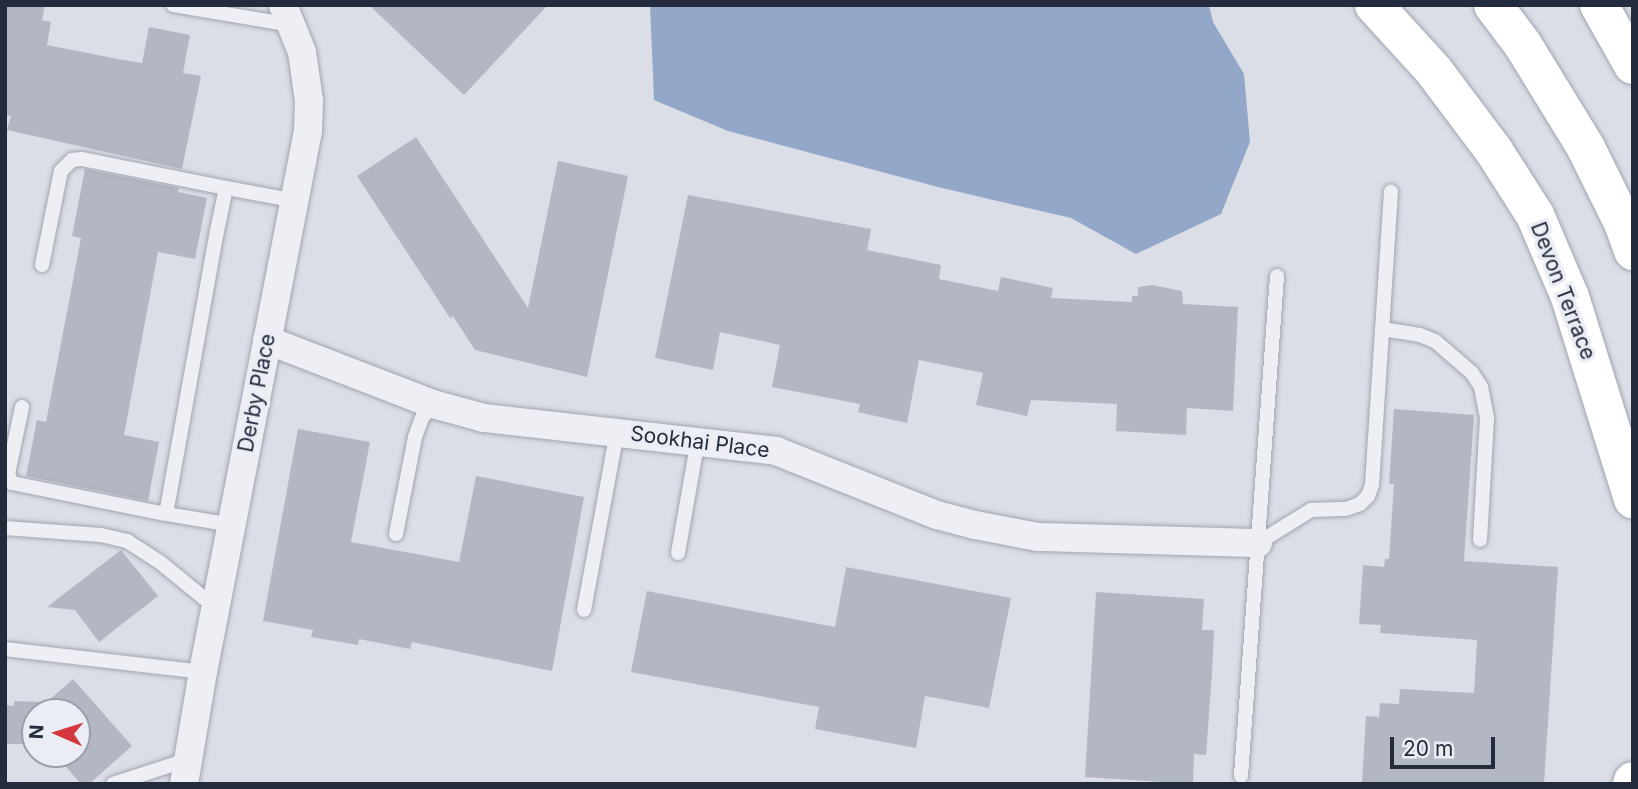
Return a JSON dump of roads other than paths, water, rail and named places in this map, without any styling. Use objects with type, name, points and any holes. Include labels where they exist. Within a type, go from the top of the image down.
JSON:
[{"type":"main road","name":"Devon Terrace","points":[[1374,5],[1434,71],[1494,150],[1535,215],[1570,297],[1633,499]]},
{"type":"main road","points":[[1494,5],[1538,68],[1586,148],[1623,223],[1633,251]]},
{"type":"main road","points":[[1599,5],[1633,65]]},
{"type":"street","name":"Derby Place","points":[[185,772],[308,131],[309,101],[302,52],[287,15]]},
{"type":"street","name":"Sookhai Place","points":[[267,340],[433,404],[484,418],[698,440],[776,451],[937,515],[1038,537],[1258,543]]},
{"type":"lane","points":[[173,5],[287,15]]},
{"type":"lane","points":[[42,265],[61,171],[72,160],[82,159],[296,201]]},
{"type":"lane","points":[[166,514],[226,188]]},
{"type":"lane","points":[[1258,543],[1311,510],[1346,509],[1360,504],[1368,496],[1372,485],[1391,192]]},
{"type":"lane","points":[[1241,776],[1277,275]]},
{"type":"lane","points":[[1382,329],[1420,335],[1435,341],[1472,373],[1480,387],[1487,418],[1480,540]]},
{"type":"lane","points":[[396,534],[415,437],[422,418],[433,404]]},
{"type":"lane","points":[[22,407],[8,474],[12,482],[232,525]]},
{"type":"lane","points":[[584,610],[617,432]]},
{"type":"lane","points":[[678,553],[698,440]]},
{"type":"lane","points":[[5,528],[101,535],[127,541],[216,608]]},
{"type":"lane","points":[[5,649],[203,672]]},
{"type":"lane","points":[[113,784],[185,772]]},
{"type":"water","points":[[650,5],[1209,5],[1213,22],[1244,74],[1250,142],[1221,214],[1136,254],[1071,218],[938,187],[728,131],[654,100]]}]
